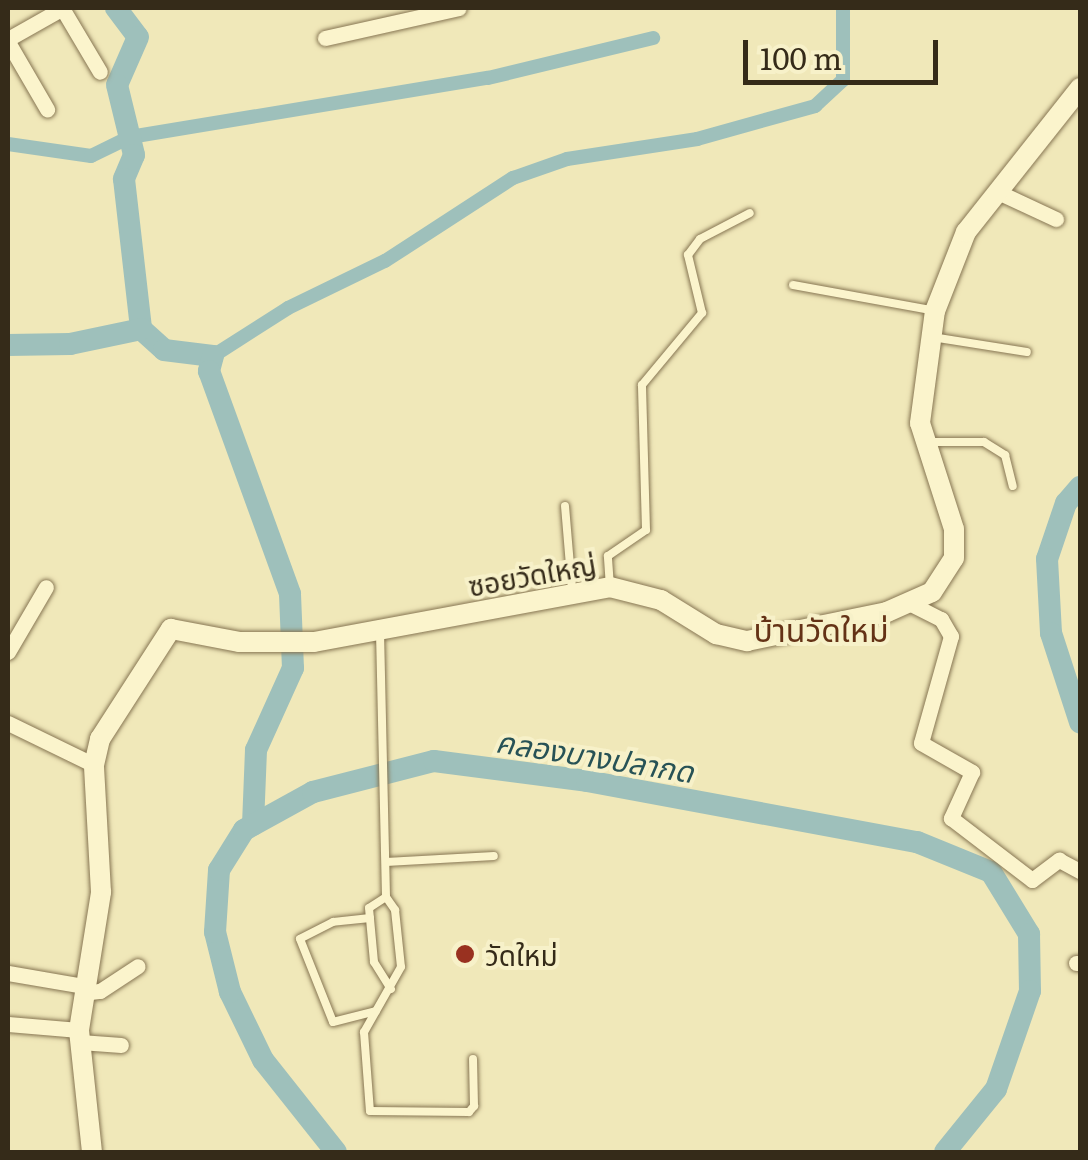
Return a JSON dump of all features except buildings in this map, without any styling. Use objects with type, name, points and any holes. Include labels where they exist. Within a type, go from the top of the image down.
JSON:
[{"type":"street","points":[[47,109],[8,41],[62,8],[100,72]]},
{"type":"street","points":[[325,38],[397,14],[459,8]]},
{"type":"street","points":[[910,604],[932,592],[954,558],[954,529],[924,443],[918,397],[935,311],[966,232],[1080,88]]},
{"type":"street","points":[[998,192],[1056,219]]},
{"type":"street","points":[[8,652],[15,624],[46,587]]},
{"type":"street","name":"ซอยวัดใหญ่","points":[[92,1152],[79,1036],[83,989],[101,892],[94,765],[100,739],[170,629],[274,642],[314,642],[380,632],[572,590],[610,587],[661,600],[730,641],[910,604]]},
{"type":"street","points":[[910,604],[941,618],[951,636],[921,744],[972,772],[951,818],[1032,880],[1059,860],[1080,871]]},
{"type":"street","points":[[8,723],[94,765]]},
{"type":"street","points":[[8,973],[100,991],[138,966]]},
{"type":"street","points":[[8,1024],[121,1045]]},
{"type":"lane","points":[[610,587],[608,556],[646,530],[642,385],[702,312],[688,255],[700,240],[750,213]]},
{"type":"lane","points":[[793,285],[935,311]]},
{"type":"lane","points":[[930,337],[1027,352]]},
{"type":"lane","points":[[924,443],[984,442],[1005,455],[1013,486]]},
{"type":"lane","points":[[565,506],[572,590]]},
{"type":"lane","points":[[380,632],[386,897],[395,910],[401,967],[364,1032],[367,1102],[377,1115],[468,1112],[474,1106],[472,1058]]},
{"type":"lane","points":[[386,862],[494,856]]},
{"type":"lane","points":[[386,897],[369,908],[374,962],[390,990]]},
{"type":"lane","points":[[370,918],[333,922],[300,939],[332,1022],[377,1011]]},
{"type":"waterway","points":[[116,8],[138,37],[117,85],[134,155],[124,179],[141,329],[164,350],[213,356],[209,371],[290,594],[293,668],[256,750],[253,825]]},
{"type":"waterway","points":[[213,356],[288,308],[385,261],[513,178],[567,159],[697,139],[815,106],[843,80],[843,8]]},
{"type":"waterway","points":[[8,144],[91,156],[130,137],[488,78],[653,38]]},
{"type":"waterway","points":[[8,345],[70,344],[141,329]]},
{"type":"waterway","name":"คลองบางปลากด","points":[[1080,487],[1066,503],[1047,559],[1051,633],[1080,722]]},
{"type":"waterway","name":"คลองบางปลากด","points":[[336,1152],[263,1060],[230,992],[215,932],[219,870],[244,830],[313,792],[434,761],[587,781],[917,842],[991,872],[1029,934],[1030,991],[996,1089],[945,1152]]},
{"type":"place","name":"วัดใหม่","points":[[465,954]]},
{"type":"district","name":"บ้านวัดใหม่","points":[[821,628]]}]
